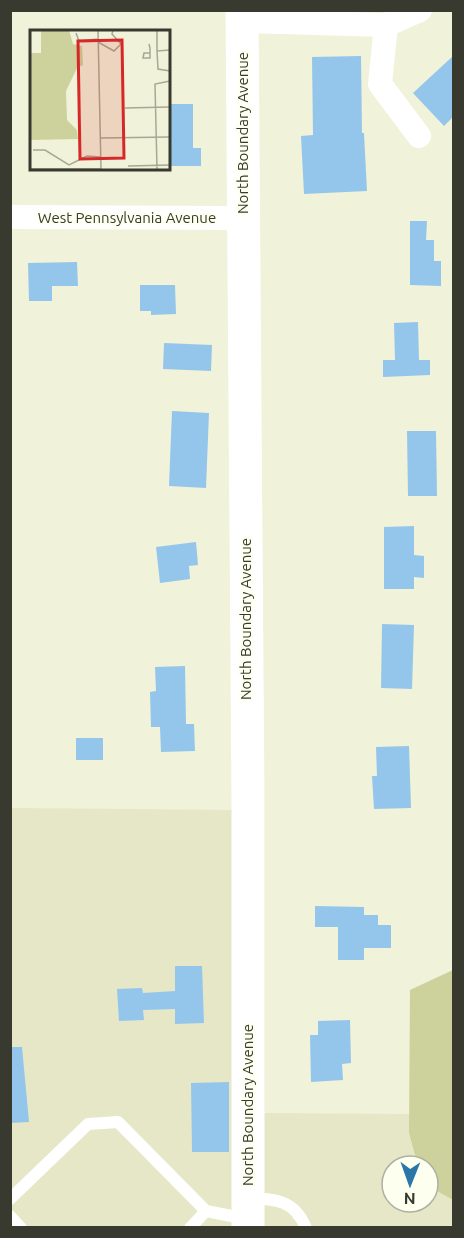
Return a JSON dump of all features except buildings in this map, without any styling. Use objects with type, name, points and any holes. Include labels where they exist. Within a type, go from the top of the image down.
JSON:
[{"type":"street","points":[[242,16],[386,25],[420,10]]},
{"type":"street","name":"North Boundary Avenue","points":[[242,16],[248,801],[248,1215]]},
{"type":"street","points":[[386,25],[380,84],[419,136]]},
{"type":"street","name":"West Pennsylvania Avenue","points":[[10,217],[243,218]]},
{"type":"lane","points":[[10,1199],[88,1124],[118,1122],[207,1210],[248,1215],[273,1199],[293,1208],[303,1219],[306,1227]]},
{"type":"lane","points":[[190,1227],[207,1210]]},
{"type":"lane","points":[[10,1216],[21,1227]]},
{"type":"shaded area","points":[[11,808],[238,810],[238,1227],[11,1228]]},
{"type":"shaded area","points":[[258,1113],[409,1114],[409,1133],[415,1154],[380,1154],[380,1214],[440,1214],[440,1193],[453,1200],[453,1227],[258,1227]]},
{"type":"green space","points":[[453,970],[453,1200],[440,1193],[440,1154],[415,1154],[409,1133],[410,990]]}]
